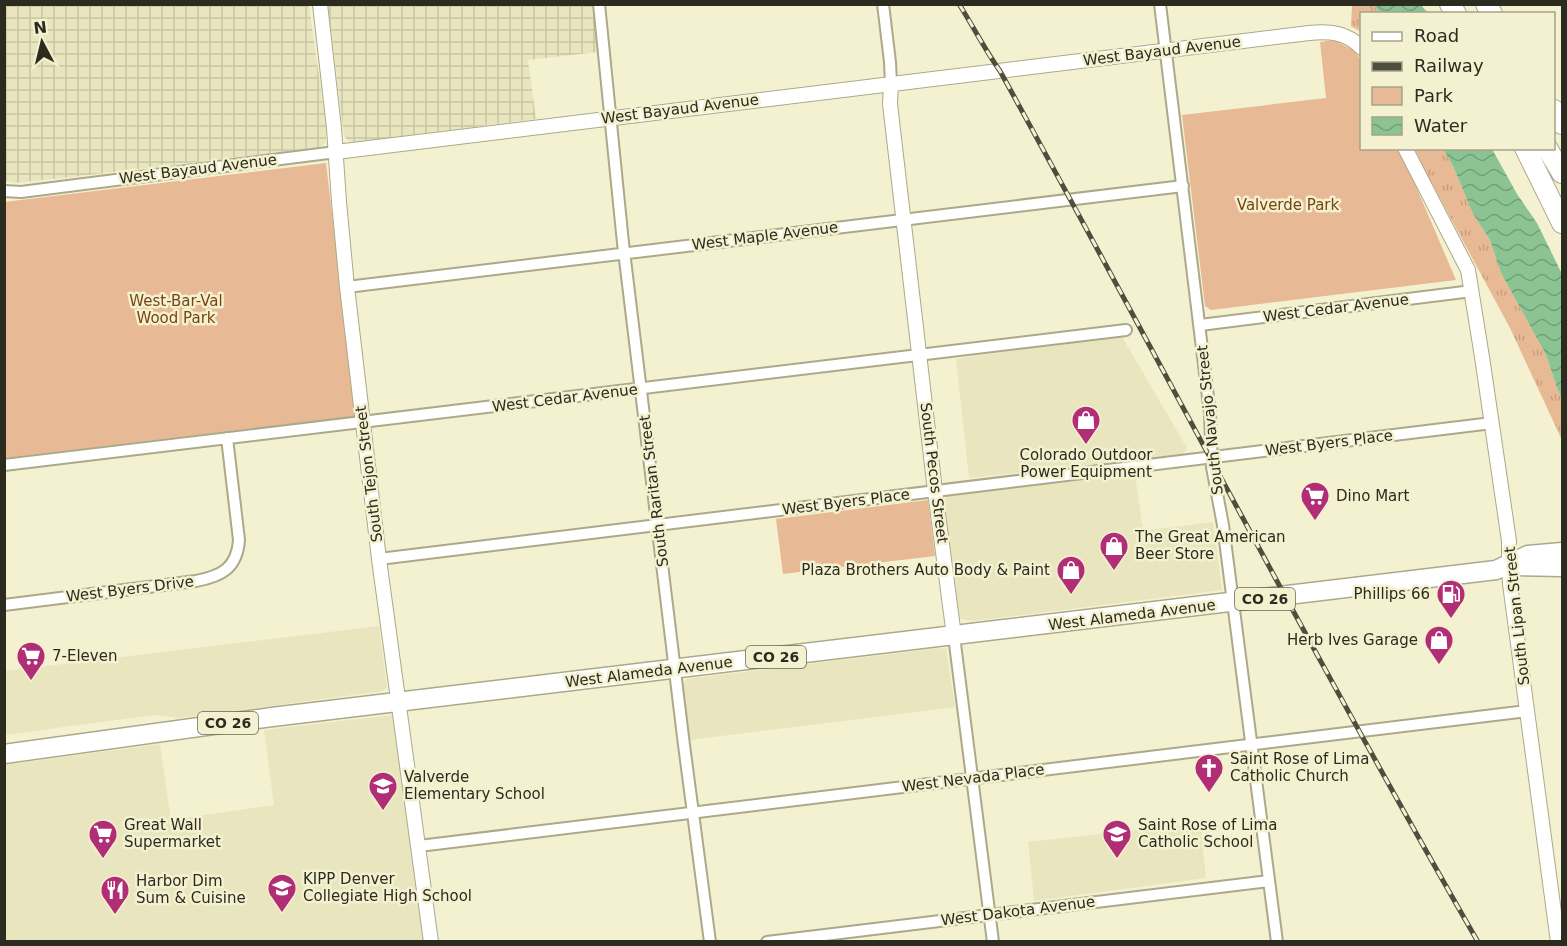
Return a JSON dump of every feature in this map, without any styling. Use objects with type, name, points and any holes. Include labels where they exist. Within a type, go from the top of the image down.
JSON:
[{"type":"highway","points":[[1526,150],[1563,224]]},
{"type":"highway","points":[[1547,150],[1563,173]]},
{"type":"main road","name":"West Alameda Avenue","points":[[4,754],[272,717],[1496,570],[1509,566],[1528,555],[1563,552]]},
{"type":"main road","name":"West Alameda Avenue","points":[[1509,566],[1563,567]]},
{"type":"street","name":"South Tejon Street","points":[[320,4],[333,112],[347,287],[380,559],[431,942]]},
{"type":"street","name":"South Raritan Street","points":[[599,4],[624,253],[710,942]]},
{"type":"street","name":"South Pecos Street","points":[[883,4],[890,62],[890,104],[919,355],[993,942]]},
{"type":"street","name":"South Navajo Street","points":[[1160,4],[1200,324],[1211,431],[1211,458],[1233,603],[1277,942]]},
{"type":"street","name":"West Bayaud Avenue","points":[[4,191],[21,192],[1324,32],[1338,33],[1358,44]]},
{"type":"street","name":"South Lipan Street","points":[[1406,150],[1468,270],[1509,541],[1509,566],[1558,942]]},
{"type":"street","name":"West Maple Avenue","points":[[347,287],[1183,186]]},
{"type":"street","name":"West Cedar Avenue","points":[[1200,324],[1472,291]]},
{"type":"street","name":"West Cedar Avenue","points":[[4,465],[1126,330]]},
{"type":"street","name":"West Byers Place","points":[[380,559],[1492,423]]},
{"type":"street","name":"West Byers Drive","points":[[4,605],[196,581],[223,572],[235,560],[238,550],[227,438]]},
{"type":"street","name":"West Nevada Place","points":[[419,846],[1527,711]]},
{"type":"street","name":"West Dakota Avenue","points":[[767,942],[1269,881]]},
{"type":"shaded area","points":[[4,5],[309,5],[326,127],[326,143],[319,147],[72,177],[15,183],[5,181]]},
{"type":"shaded area","points":[[328,5],[592,5],[598,52],[528,60],[536,119],[356,142],[349,141],[344,136]]},
{"type":"shaded area","points":[[1121,335],[1187,448],[1184,454],[969,478],[956,359]]},
{"type":"shaded area","points":[[1135,474],[1143,531],[1213,522],[1222,590],[975,621],[960,619],[955,613],[944,501],[947,496]]},
{"type":"shaded area","points":[[379,626],[387,687],[383,691],[180,718],[154,715],[5,735],[5,671]]},
{"type":"shaded area","points":[[946,649],[955,707],[690,740],[683,683],[687,679]]},
{"type":"shaded area","points":[[393,715],[397,724],[424,941],[5,941],[4,765],[160,744],[171,820],[274,805],[264,730]]},
{"type":"shaded area","name":"Saint Rose of Lima Catholic School","points":[[1200,823],[1206,878],[1034,901],[1028,842]]},
{"type":"green space","points":[[1352,5],[1374,5],[1379,12],[1360,12],[1360,31],[1351,26]]},
{"type":"green space","name":"Valverde Park","points":[[1334,40],[1355,51],[1360,59],[1360,150],[1400,150],[1456,280],[1211,310],[1205,306],[1182,115],[1326,98],[1320,42]]},
{"type":"green space","points":[[1415,150],[1444,150],[1453,166],[1473,214],[1490,240],[1501,273],[1546,355],[1562,399],[1562,440],[1510,328]]},
{"type":"green space","name":"West-Bar-Val Wood Park","points":[[326,163],[356,416],[5,458],[4,202]]},
{"type":"green space","points":[[928,500],[935,556],[783,574],[776,519]]},
{"type":"water","points":[[1374,5],[1421,5],[1427,12],[1379,12]]},
{"type":"water","points":[[1444,150],[1493,150],[1517,194],[1537,223],[1562,274],[1562,399],[1546,355],[1501,273],[1490,240],[1473,214],[1453,166]]},
{"type":"railway","points":[[959,4],[1000,71],[1296,617],[1478,942]]},
{"type":"place","name":"Colorado Outdoor Power Equipment","points":[[1086,446]]},
{"type":"place","name":"Dino Mart","points":[[1315,522]]},
{"type":"place","name":"The Great American Beer Store","points":[[1114,572]]},
{"type":"place","name":"Plaza Brothers Auto Body & Paint","points":[[1071,596]]},
{"type":"place","name":"Phillips 66","points":[[1451,620]]},
{"type":"place","name":"Herb Ives Garage","points":[[1439,666]]},
{"type":"place","name":"7-Eleven","points":[[31,682]]},
{"type":"place","name":"Saint Rose of Lima Catholic Church","points":[[1209,794]]},
{"type":"place","name":"Valverde Elementary School","points":[[383,812]]},
{"type":"place","name":"Great Wall Supermarket","points":[[103,860]]},
{"type":"place","name":"Saint Rose of Lima Catholic School","points":[[1117,860]]},
{"type":"place","name":"KIPP Denver Collegiate High School","points":[[282,914]]},
{"type":"place","name":"Harbor Dim Sum & Cuisine","points":[[115,916]]}]
